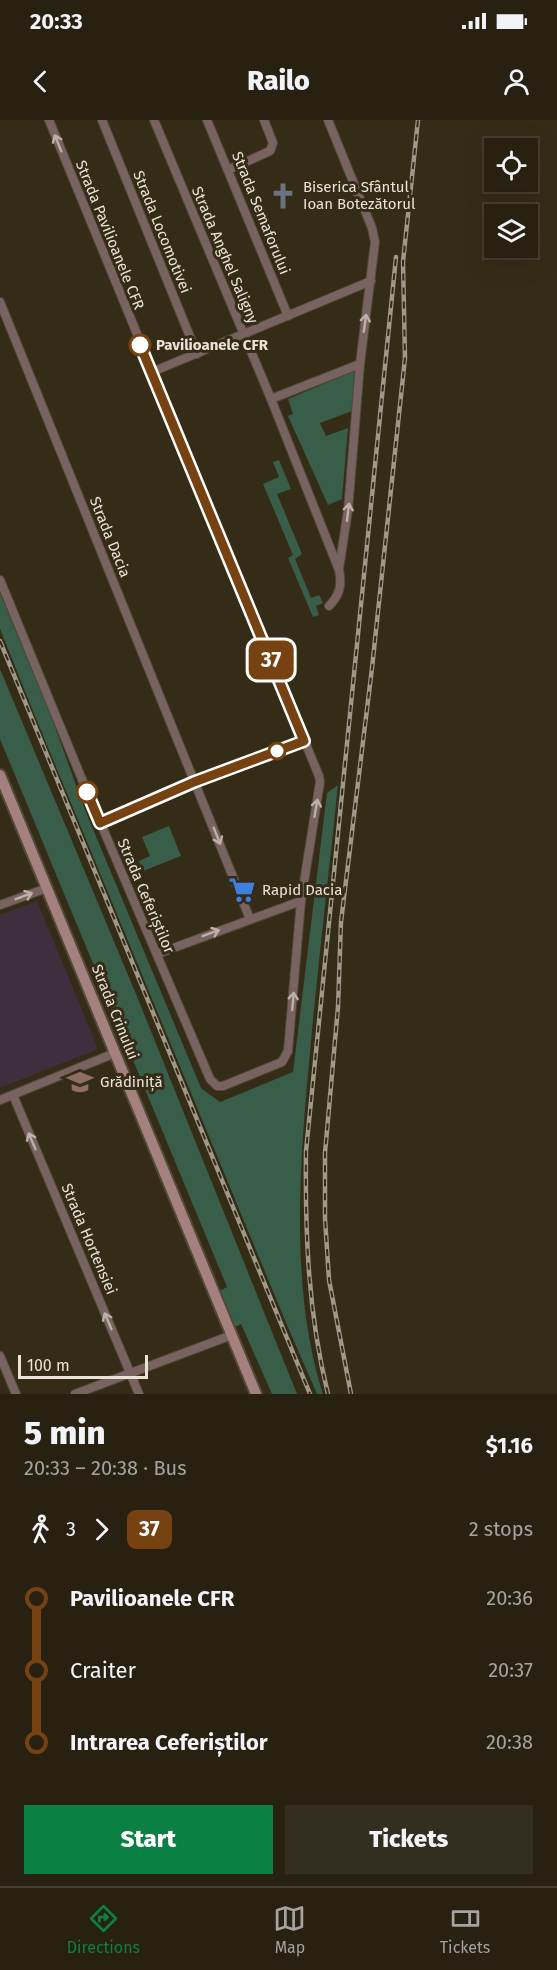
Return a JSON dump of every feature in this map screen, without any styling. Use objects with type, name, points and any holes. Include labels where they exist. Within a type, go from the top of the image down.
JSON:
[{"type":"street","name":"Strada Pavilioanele CFR","points":[[49,120],[320,782],[301,901],[288,1051],[285,1059],[275,1066],[232,1084],[217,1086]]},
{"type":"street","name":"Strada Locomotivei","points":[[102,120],[197,354]]},
{"type":"street","name":"Strada Anghel Saligny","points":[[154,120],[271,399],[339,570]]},
{"type":"street","name":"Strada Semaforului","points":[[207,120],[288,316]]},
{"type":"street","points":[[228,170],[270,151],[273,143],[264,120]]},
{"type":"street","name":"Strada Anghel Saligny","points":[[328,120],[374,235],[348,510],[339,570],[340,583],[338,596],[329,606]]},
{"type":"street","points":[[152,372],[371,281]]},
{"type":"street","name":"Strada Dacia","points":[[0,302],[250,919]]},
{"type":"street","points":[[271,399],[360,364]]},
{"type":"street","name":"Strada Ceferiștilor","points":[[0,580],[100,823],[210,1079],[217,1086]]},
{"type":"street","points":[[100,823],[194,782],[304,741]]},
{"type":"street","name":"Strada Crinului","points":[[0,775],[256,1394]]},
{"type":"street","points":[[0,905],[47,888]]},
{"type":"street","points":[[157,954],[301,901]]},
{"type":"street","points":[[0,1100],[115,1053]]},
{"type":"street","name":"Strada Hortensiei","points":[[13,1095],[139,1394]]},
{"type":"street","points":[[75,1394],[232,1335]]},
{"type":"street","points":[[0,1356],[16,1394]]},
{"type":"shaded area","points":[[37,901],[98,1049],[0,1088],[0,915]]},
{"type":"green space","points":[[356,370],[352,411],[320,423],[326,436],[348,428],[342,499],[328,505],[288,416],[293,414],[288,399]]},
{"type":"green space","points":[[279,460],[291,489],[277,494],[302,554],[295,559],[311,598],[319,595],[323,603],[316,606],[319,615],[313,617],[288,558],[293,555],[263,484],[279,477],[273,462]]},
{"type":"green space","points":[[0,593],[50,713],[85,810],[201,1088],[220,1102],[293,1072],[327,793],[338,785],[306,1093],[301,1180],[301,1268],[305,1311],[312,1354],[323,1394],[317,1394],[287,1325],[35,716],[0,629]]},
{"type":"green space","points":[[0,669],[136,994],[297,1394],[272,1394],[241,1324],[233,1328],[218,1292],[227,1287],[0,739]]},
{"type":"green space","points":[[169,826],[181,856],[143,871],[139,861],[150,856],[142,837]]},
{"type":"railway","points":[[351,1394],[329,1280],[325,1218],[325,1153],[338,1007],[341,922],[372,668],[405,358],[403,262],[418,120]]},
{"type":"railway","points":[[328,1394],[316,1334],[309,1273],[306,1151],[396,257]]},
{"type":"railway","points":[[0,641],[310,1394]]},
{"type":"bus line","name":"37","points":[[87,792],[100,823],[194,782],[304,741],[140,345]]},
{"type":"place","name":"Biserica Sfântul Ioan Botezătorul","points":[[283,196]]},
{"type":"place","name":"Pavilioanele CFR","points":[[140,345]]},
{"type":"place","name":"Rapid Dacia","points":[[242,890]]},
{"type":"place","name":"Grădiniță","points":[[80,1082]]}]
